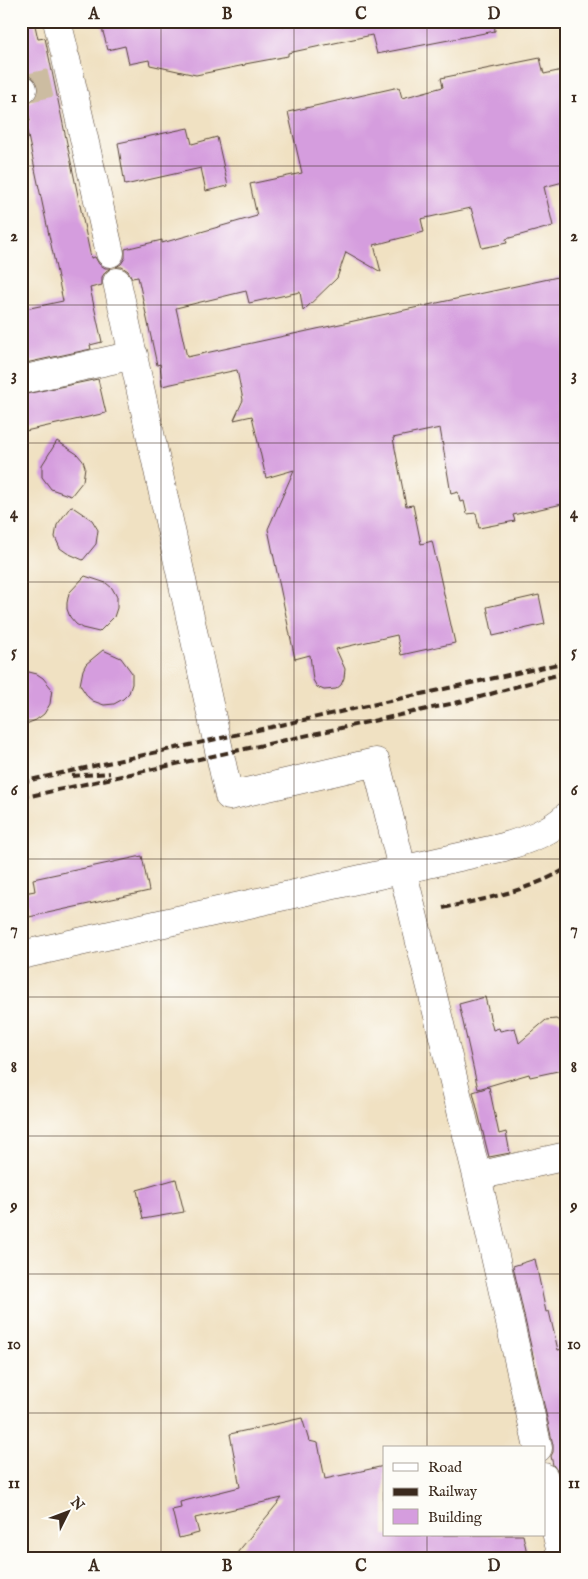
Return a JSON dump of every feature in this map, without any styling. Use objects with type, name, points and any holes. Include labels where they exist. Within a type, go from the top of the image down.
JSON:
[{"type":"lane","points":[[57,21],[63,67],[110,253]]},
{"type":"lane","points":[[117,282],[230,796],[376,762],[477,1176],[538,1446]]},
{"type":"lane","points":[[21,380],[134,355]]},
{"type":"lane","points":[[24,953],[504,847],[532,838],[560,823],[567,816]]},
{"type":"lane","points":[[477,1176],[567,1156]]},
{"type":"lane","points":[[546,1487],[562,1558]]},
{"type":"building","points":[[21,21],[34,21],[38,39],[45,38],[91,258],[95,257],[99,264],[105,268],[111,268],[102,277],[102,285],[90,288],[102,342],[90,345],[91,349],[21,364],[21,310],[63,301],[25,122],[30,121],[26,104],[36,98],[39,89],[37,82],[32,76],[21,74]]},
{"type":"building","points":[[100,21],[282,21],[283,26],[304,21],[494,21],[495,31],[377,54],[372,35],[288,53],[288,56],[196,75],[150,65],[149,60],[129,64],[125,46],[108,50]]},
{"type":"building","points":[[540,58],[544,74],[567,69],[567,181],[544,187],[553,226],[506,239],[507,243],[482,248],[471,208],[421,219],[424,232],[374,245],[381,272],[346,252],[337,278],[303,311],[300,292],[249,303],[246,291],[176,308],[187,357],[567,275],[567,503],[513,515],[515,521],[479,528],[476,513],[467,514],[464,501],[460,502],[458,492],[451,494],[440,428],[393,438],[406,506],[413,505],[421,544],[432,541],[455,643],[401,655],[397,635],[336,649],[345,669],[344,678],[341,685],[336,689],[324,690],[317,687],[313,680],[310,655],[295,659],[268,529],[294,470],[266,478],[252,416],[234,420],[243,400],[237,370],[162,386],[160,364],[157,365],[138,277],[132,278],[128,271],[122,267],[116,267],[125,258],[125,249],[162,240],[162,243],[257,216],[250,184],[302,173],[288,112],[399,87],[402,98],[443,87],[441,78]]},
{"type":"building","points":[[188,128],[192,144],[217,137],[228,186],[206,191],[201,168],[125,185],[118,143]]},
{"type":"building","points":[[98,379],[106,413],[21,432],[21,395]]},
{"type":"building","points":[[57,441],[77,454],[85,467],[83,481],[71,496],[51,489],[42,477],[42,465]]},
{"type":"building","points":[[71,506],[92,520],[98,530],[96,544],[83,560],[60,548],[55,537],[57,525]]},
{"type":"building","points":[[85,576],[106,583],[112,588],[117,597],[117,608],[114,617],[99,632],[82,628],[76,624],[70,617],[67,609],[69,593]]},
{"type":"building","points":[[539,595],[545,624],[493,636],[487,607]]},
{"type":"building","points":[[103,650],[121,658],[132,673],[132,684],[129,693],[114,704],[104,705],[93,701],[80,685],[86,664]]},
{"type":"building","points":[[21,670],[37,674],[52,689],[50,704],[44,714],[36,720],[21,726]]},
{"type":"building","points":[[142,856],[149,891],[29,917],[24,893],[35,891],[33,879]]},
{"type":"building","points":[[485,997],[493,1030],[499,1028],[500,1031],[515,1028],[519,1043],[546,1020],[556,1019],[567,1025],[567,1069],[530,1077],[529,1074],[478,1089],[459,1004]]},
{"type":"building","points":[[489,1087],[499,1134],[506,1132],[510,1153],[489,1157],[473,1092]]},
{"type":"building","points":[[176,1179],[184,1212],[143,1219],[137,1190]]},
{"type":"building","points":[[535,1259],[546,1312],[549,1311],[558,1350],[567,1348],[567,1487],[562,1487],[559,1473],[553,1465],[551,1456],[553,1445],[513,1266]]},
{"type":"building","points":[[302,1418],[309,1441],[318,1443],[325,1479],[383,1466],[383,1536],[523,1536],[528,1558],[233,1558],[282,1498],[195,1518],[199,1533],[179,1538],[172,1510],[181,1508],[180,1502],[240,1487],[230,1434]]},
{"type":"tunnel","points":[[23,89],[54,82]]},
{"type":"railway","points":[[21,782],[567,662]]},
{"type":"railway","points":[[21,798],[473,699],[567,672]]},
{"type":"railway","points":[[72,776],[110,773]]},
{"type":"railway","points":[[443,908],[491,897],[538,883],[567,868]]}]
